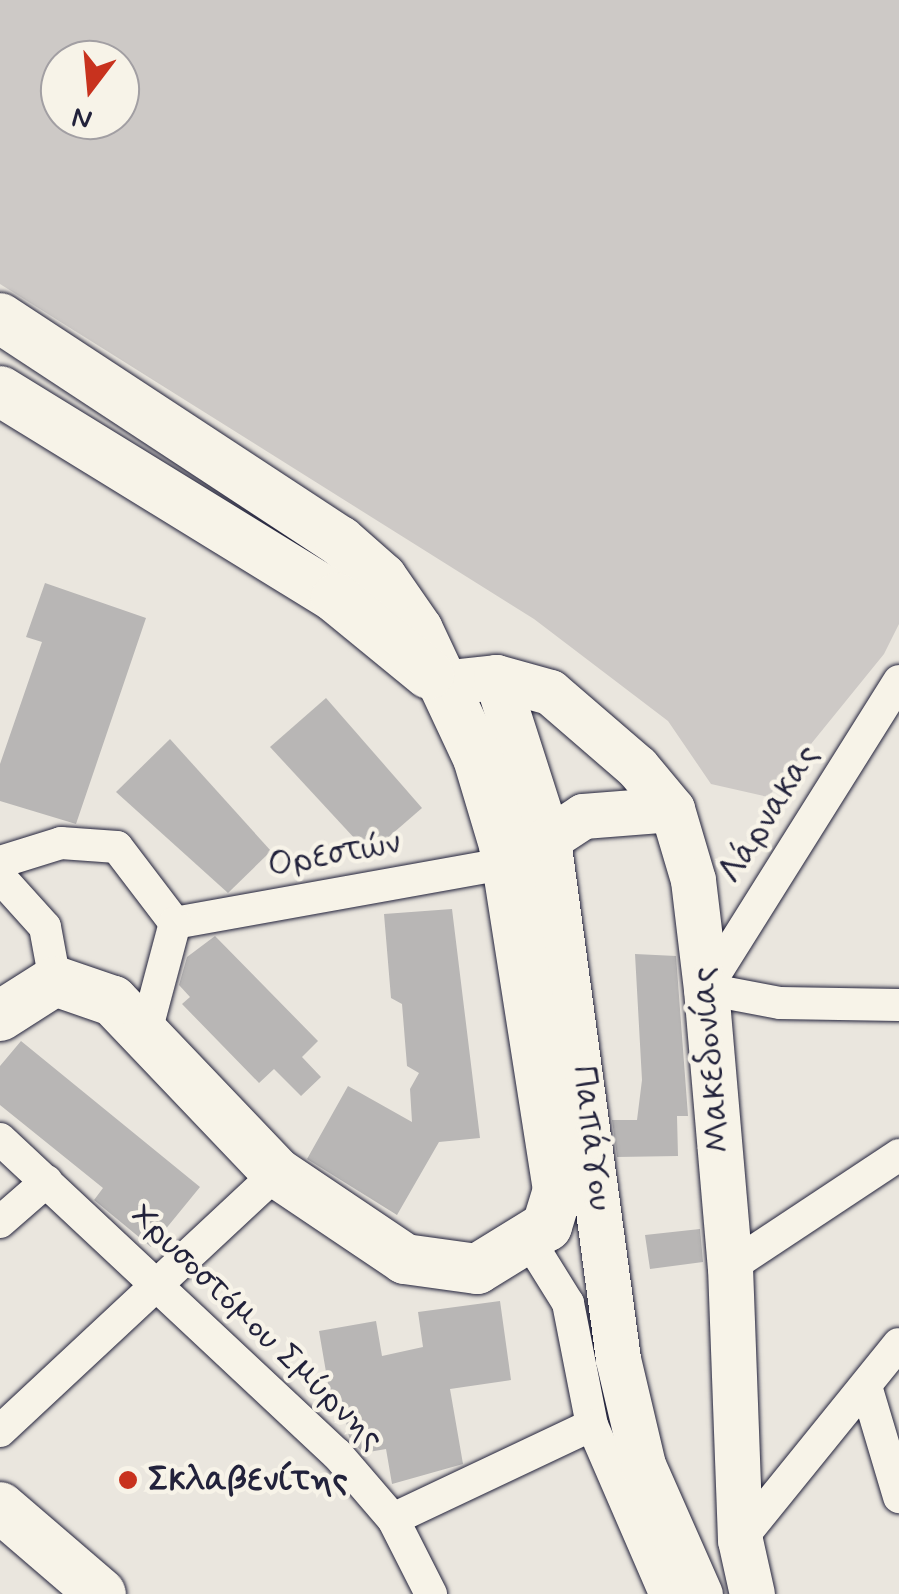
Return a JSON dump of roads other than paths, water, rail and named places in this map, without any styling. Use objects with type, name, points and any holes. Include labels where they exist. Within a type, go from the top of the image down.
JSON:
[{"type":"main road","points":[[0,318],[340,541],[409,617],[527,851],[558,1190],[547,1226],[530,1242],[477,1269],[425,1266],[377,1244],[277,1172],[147,1028],[113,1001],[55,981],[0,1016]]},
{"type":"main road","points":[[0,391],[336,598],[440,683]]},
{"type":"main road","points":[[0,1507],[101,1594]]},
{"type":"street","name":"Μακεδονίας","points":[[440,683],[496,677],[550,692],[672,808],[693,880],[706,989],[730,1266],[740,1540],[752,1594]]},
{"type":"street","name":"Παπάγου","points":[[496,677],[618,1358],[643,1465],[700,1594]]},
{"type":"street","name":"Λάρνακας","points":[[706,989],[899,681]]},
{"type":"street","points":[[527,851],[583,816],[672,808]]},
{"type":"street","points":[[0,862],[61,843],[117,847],[175,923],[147,1028]]},
{"type":"street","name":"Ορεστών","points":[[175,923],[527,851]]},
{"type":"street","points":[[0,877],[46,928],[55,981]]},
{"type":"street","points":[[706,989],[780,1003],[899,1005]]},
{"type":"street","name":"Χρυσοστόμου Σμύρνης","points":[[0,1139],[337,1454],[393,1519],[431,1594]]},
{"type":"street","points":[[730,1266],[899,1155]]},
{"type":"street","points":[[0,1431],[277,1172]]},
{"type":"street","points":[[0,1222],[47,1181]]},
{"type":"street","points":[[530,1242],[568,1303],[592,1426],[665,1594]]},
{"type":"street","points":[[740,1540],[899,1344]]},
{"type":"street","points":[[866,1386],[899,1497]]},
{"type":"street","points":[[393,1519],[592,1426]]},
{"type":"place","name":"Σκλαβενίτης","points":[[128,1480]]}]
